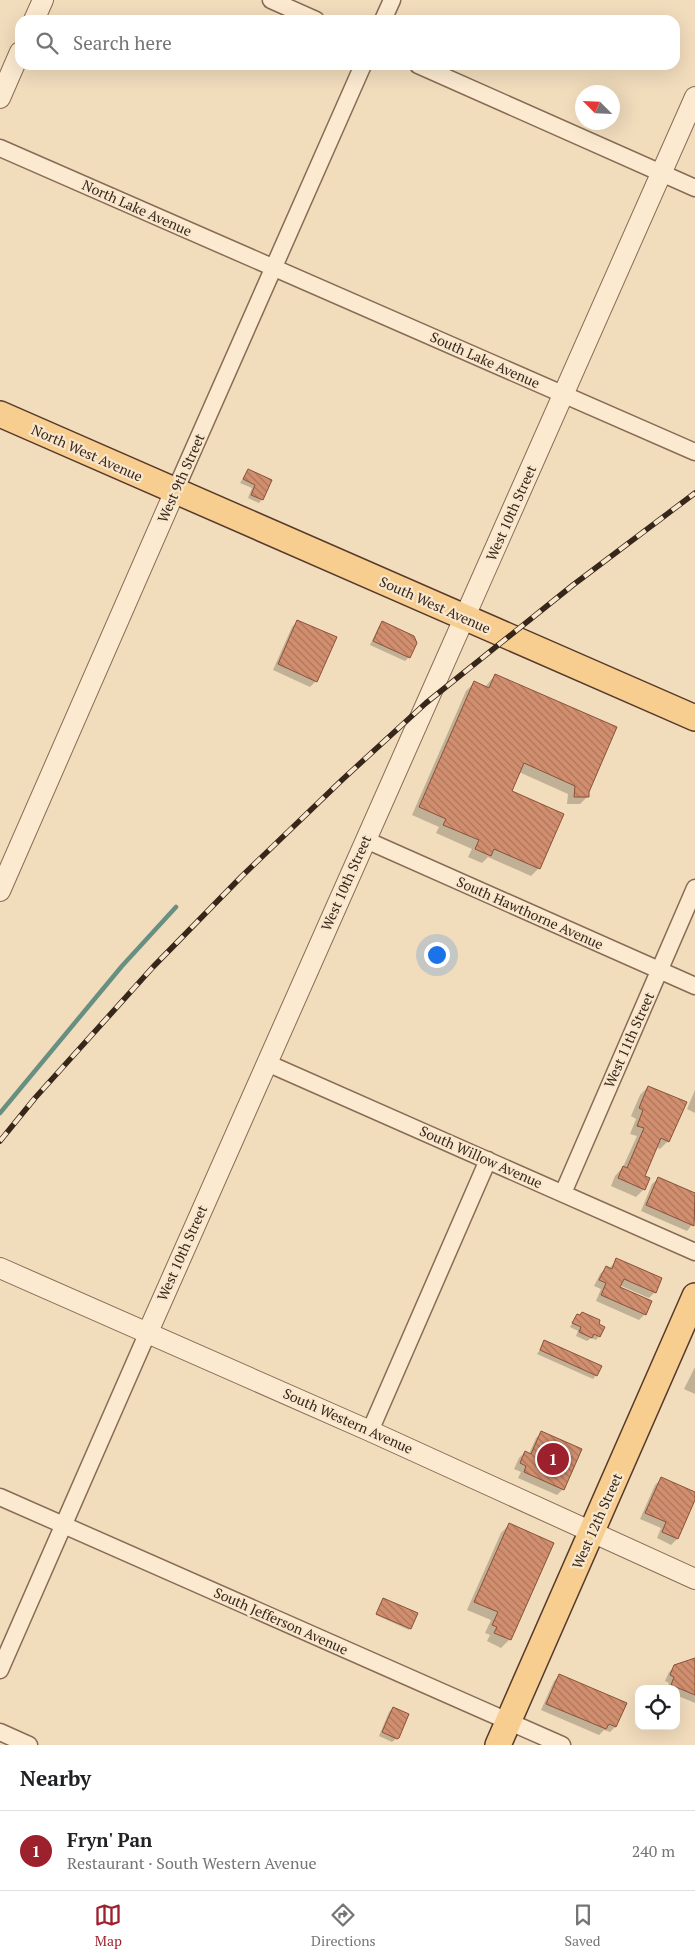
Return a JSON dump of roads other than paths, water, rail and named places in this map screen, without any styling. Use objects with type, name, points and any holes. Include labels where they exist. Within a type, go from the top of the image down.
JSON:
[{"type":"main road","name":"North West Avenue","points":[[0,414],[175,491]]},
{"type":"main road","name":"South West Avenue","points":[[175,491],[695,718]]},
{"type":"main road","name":"West 12th Street","points":[[498,1745],[592,1532],[689,1326],[695,1296]]},
{"type":"street","points":[[36,15],[43,0]]},
{"type":"street","points":[[271,0],[305,15]]},
{"type":"street","points":[[385,15],[392,0]]},
{"type":"street","points":[[0,98],[15,64]]},
{"type":"street","name":"West 9th Street","points":[[0,891],[362,70]]},
{"type":"street","points":[[429,70],[695,188]]},
{"type":"street","name":"West 10th Street","points":[[0,1670],[695,97]]},
{"type":"street","name":"North Lake Avenue","points":[[0,148],[275,268]]},
{"type":"street","name":"South Lake Avenue","points":[[275,268],[695,452]]},
{"type":"street","name":"South Hawthorne Avenue","points":[[366,840],[695,986]]},
{"type":"street","name":"West 11th Street","points":[[563,1193],[695,888]]},
{"type":"street","name":"South Willow Avenue","points":[[267,1063],[695,1252]]},
{"type":"street","points":[[370,1431],[488,1160]]},
{"type":"street","name":"South Western Avenue","points":[[0,1268],[370,1431],[695,1578]]},
{"type":"street","name":"South Jefferson Avenue","points":[[0,1497],[562,1745]]},
{"type":"street","points":[[0,1732],[29,1745]]},
{"type":"waterway","points":[[0,1113],[122,966],[176,907]]},
{"type":"railway","points":[[0,1141],[35,1098],[153,967],[242,876],[343,779],[426,703],[573,585],[695,493]]},
{"type":"place","name":"Fryn' Pan","points":[[553,1459]]}]
